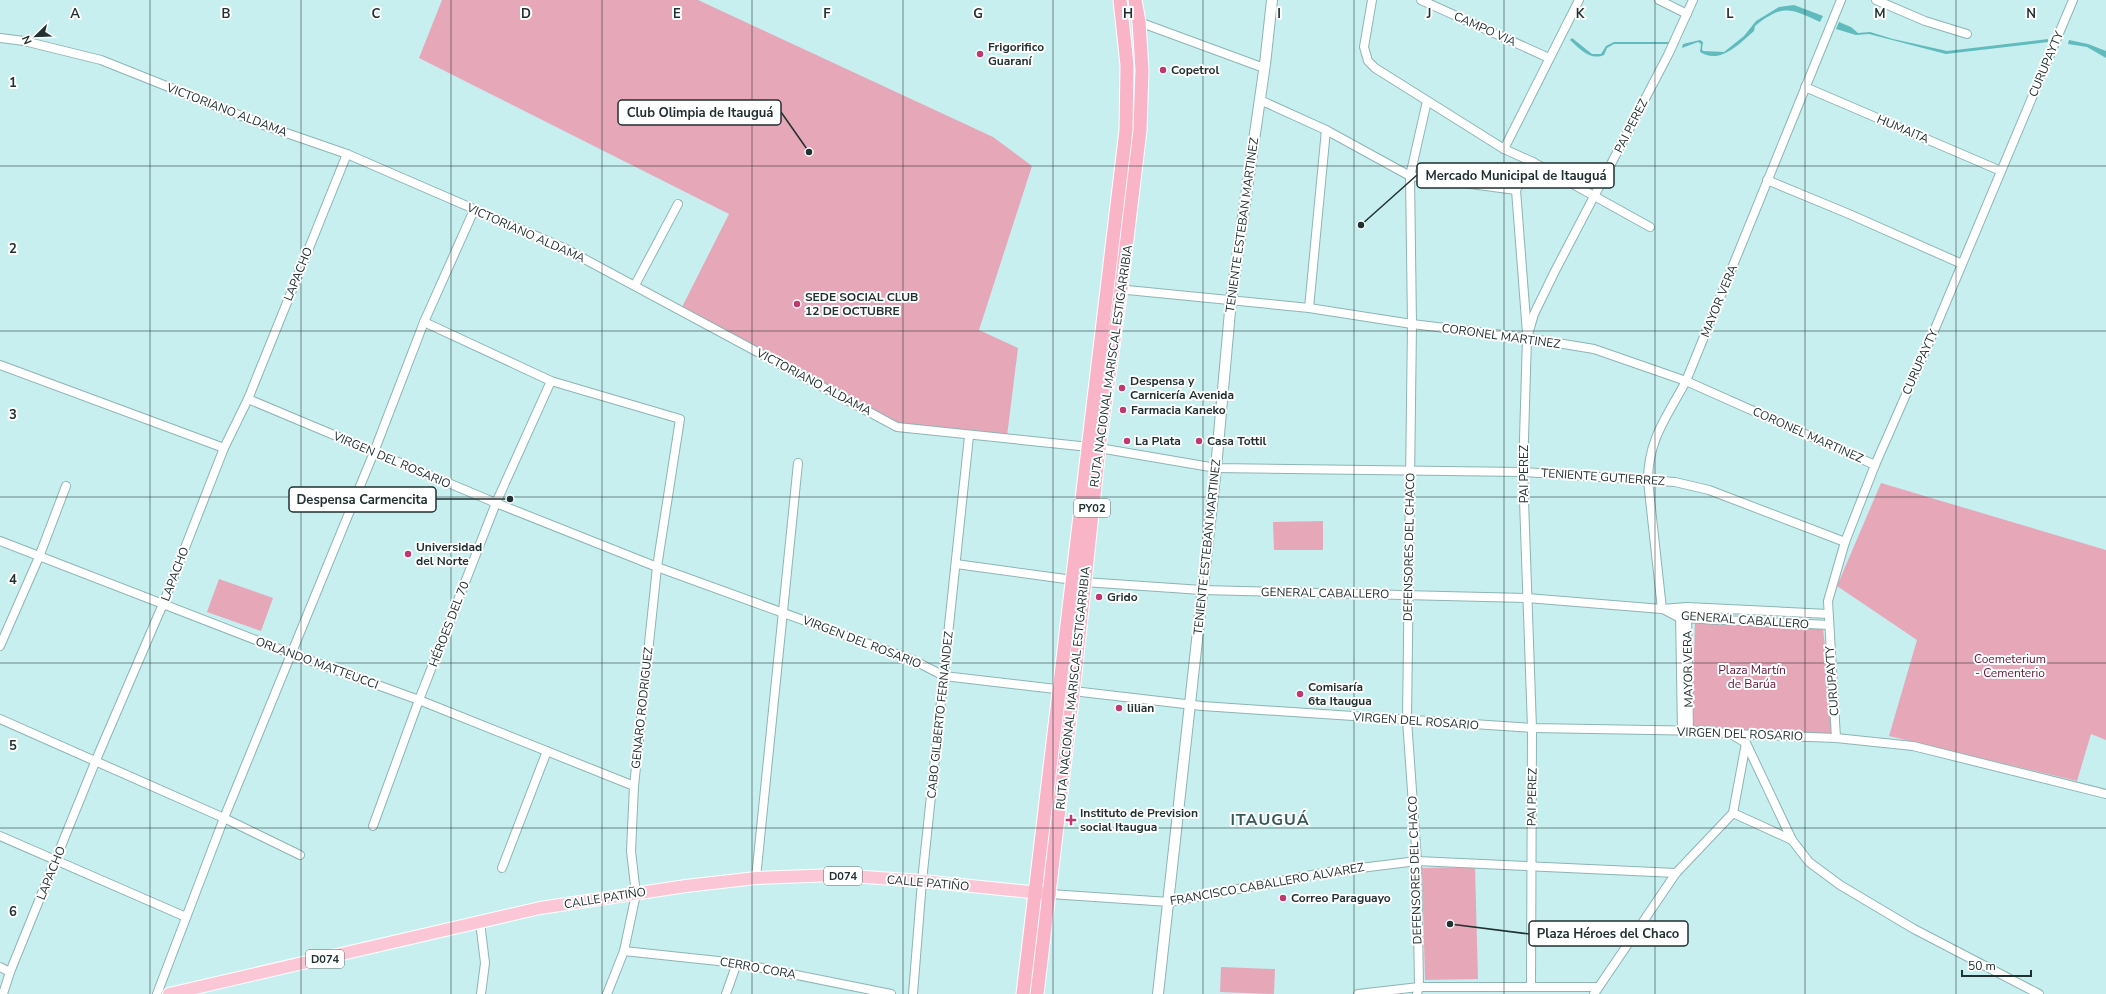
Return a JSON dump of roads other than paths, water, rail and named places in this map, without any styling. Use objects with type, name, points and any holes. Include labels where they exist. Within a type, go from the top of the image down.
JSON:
[{"type":"highway","name":"RUTA NACIONAL MARISCAL ESTIGARRIBIA","points":[[1037,994],[1050,894],[1067,691],[1094,447],[1107,288],[1126,130],[1128,106],[1127,65],[1120,0]]},
{"type":"highway","name":"RUTA NACIONAL MARISCAL ESTIGARRIBIA","points":[[1094,447],[1121,289],[1140,130],[1142,70],[1139,22],[1135,0]]},
{"type":"highway","name":"RUTA NACIONAL MARISCAL ESTIGARRIBIA","points":[[1023,994],[1036,894],[1067,691]]},
{"type":"main road","name":"CALLE PATIÑO","points":[[169,994],[540,908],[686,886],[756,878],[836,875],[922,881],[1036,894],[1050,894]]},
{"type":"street","name":"TENIENTE ESTEBAN MARTINEZ","points":[[1158,994],[1216,468],[1231,300],[1260,100],[1272,0]]},
{"type":"street","points":[[1372,0],[1364,47],[1368,61],[1375,68],[1504,149],[1533,162],[1596,195],[1650,227]]},
{"type":"street","name":"CAMPO VIA","points":[[1421,0],[1549,58]]},
{"type":"street","points":[[1504,149],[1579,0]]},
{"type":"street","points":[[1659,0],[1687,14]]},
{"type":"street","name":"PAI PEREZ","points":[[1532,986],[1532,728],[1523,472],[1527,338],[1534,314],[1676,40],[1693,0]]},
{"type":"street","name":"MAYOR VERA","points":[[1662,609],[1648,481],[1648,463],[1654,440],[1686,381],[1841,0]]},
{"type":"street","points":[[1876,0],[1925,21],[1967,34]]},
{"type":"street","name":"CURUPAYTY","points":[[1836,738],[1828,600],[1845,542],[1875,465],[1962,264],[2073,0]]},
{"type":"street","points":[[1139,22],[1264,68]]},
{"type":"street","name":"VICTORIANO ALDAMA","points":[[0,38],[24,41],[101,60],[269,127],[347,154],[564,248],[897,427],[969,436],[1094,447]]},
{"type":"street","name":"HUMAITA","points":[[1805,87],[2001,171]]},
{"type":"street","points":[[1260,100],[1326,130],[1410,176],[1516,190]]},
{"type":"street","name":"DEFENSORES DEL CHACO","points":[[1418,991],[1417,861],[1407,720],[1412,324],[1410,176],[1427,101]]},
{"type":"street","points":[[1309,308],[1326,130]]},
{"type":"street","name":"LAPACHO","points":[[3,994],[10,972],[57,860],[96,760],[163,604],[224,448],[248,399],[347,154]]},
{"type":"street","points":[[1527,338],[1516,190],[1533,162]]},
{"type":"street","points":[[1767,180],[1849,214],[1962,264]]},
{"type":"street","points":[[635,285],[678,204]]},
{"type":"street","points":[[157,994],[224,818],[374,452],[424,322],[474,210]]},
{"type":"street","name":"CORONEL MARTINEZ","points":[[1107,288],[1309,308],[1412,324],[1527,338],[1594,349],[1686,381],[1875,465]]},
{"type":"street","points":[[424,322],[550,381]]},
{"type":"street","points":[[0,365],[224,448]]},
{"type":"street","name":"GENARO RODRIGUEZ","points":[[550,381],[680,419],[657,567],[634,786],[631,851],[636,894],[624,951],[607,994]]},
{"type":"street","name":"HÉROES DEL 70","points":[[373,826],[419,700],[496,504],[550,381]]},
{"type":"street","name":"VIRGEN DEL ROSARIO","points":[[248,399],[496,504],[657,567],[913,660],[944,676],[1189,704],[1407,720],[1532,728],[1686,732],[1710,731],[1731,734],[1836,738],[1913,746],[2106,794]]},
{"type":"street","name":"CABO GILBERTO FERNANDEZ","points":[[913,994],[922,881],[969,436]]},
{"type":"street","name":"TENIENTE GUTIERREZ","points":[[1094,447],[1216,468],[1523,472],[1675,482],[1709,490],[1845,542]]},
{"type":"street","points":[[756,878],[798,463]]},
{"type":"street","points":[[0,646],[39,556],[66,486]]},
{"type":"street","name":"ORLANDO MATTEUCCI","points":[[0,541],[292,654],[419,700],[634,786]]},
{"type":"street","name":"GENERAL CABALLERO","points":[[956,564],[1078,581],[1202,590],[1527,598],[1662,609],[1683,607],[1828,614]]},
{"type":"street","name":"MAYOR VERA","points":[[1683,607],[1686,732]]},
{"type":"street","name":"GENERAL CABALLERO","points":[[1662,609],[1683,618],[1829,625]]},
{"type":"street","points":[[0,719],[96,760],[300,854]]},
{"type":"street","points":[[1731,734],[1746,743],[1792,840],[1809,862],[1840,885],[1914,929],[2039,994]]},
{"type":"street","points":[[1358,994],[1532,986],[1596,991],[1676,873],[1733,813],[1746,743]]},
{"type":"street","points":[[502,868],[547,751]]},
{"type":"street","points":[[1733,813],[1792,840]]},
{"type":"street","points":[[0,836],[186,917]]},
{"type":"street","name":"FRANCISCO CABALLERO ALVAREZ","points":[[1050,894],[1169,902],[1328,872],[1417,861],[1676,873]]},
{"type":"street","points":[[480,922],[485,963],[481,994]]},
{"type":"street","name":"CERRO CORA","points":[[624,951],[737,963],[891,994]]},
{"type":"street","points":[[726,994],[737,963]]},
{"type":"street","points":[[0,967],[10,972]]},
{"type":"water","points":[[1794,5],[1823,16],[1820,22],[1794,11],[1780,11],[1755,26],[1754,31],[1742,42],[1736,47],[1722,54],[1715,56],[1700,52],[1701,44],[1698,42],[1682,48],[1683,44],[1700,40],[1703,42],[1703,51],[1724,52],[1744,36],[1756,21],[1779,7]]},
{"type":"water","points":[[1839,22],[1851,27],[1858,33],[1870,32],[1893,39],[1947,51],[2048,39],[2048,42],[1946,54],[1869,34],[1856,35],[1836,29]]},
{"type":"water","points":[[1572,38],[1592,54],[1601,54],[1606,46],[1614,42],[1669,42],[1668,44],[1614,44],[1607,48],[1604,55],[1594,56],[1581,50],[1570,40]]},
{"type":"water","points":[[2069,40],[2088,44],[2106,51],[2106,58],[2087,47],[2068,44]]},
{"type":"place","name":"Frigorifico Guaraní","points":[[980,54]]},
{"type":"place","name":"Copetrol","points":[[1163,70]]},
{"type":"place","name":"Club Olimpia de Itauguá","points":[[809,152]]},
{"type":"place","name":"Mercado Municipal de Itauguá","points":[[1361,225]]},
{"type":"place","name":"SEDE SOCIAL CLUB 12 DE OCTUBRE","points":[[797,304]]},
{"type":"place","name":"Despensa y Carnicería Avenida","points":[[1122,388]]},
{"type":"place","name":"Farmacia Kaneko","points":[[1123,410]]},
{"type":"place","name":"La Plata","points":[[1127,441]]},
{"type":"place","name":"Casa Tottil","points":[[1199,441]]},
{"type":"place","name":"Despensa Carmencita","points":[[510,499]]},
{"type":"place","name":"Universidad del Norte","points":[[408,554]]},
{"type":"place","name":"Grido","points":[[1099,597]]},
{"type":"place","name":"Comisaría 6ta Itaugua","points":[[1300,694]]},
{"type":"place","name":"lilian","points":[[1119,708]]},
{"type":"place","name":"Instituto de Prevision social Itaugua","points":[[1071,820]]},
{"type":"place","name":"Correo Paraguayo","points":[[1283,898]]},
{"type":"place","name":"Plaza Héroes del Chaco","points":[[1450,924]]},
{"type":"district","name":"ITAUGUÁ","points":[[1270,819]]},
{"type":"park label","name":"Coemeterium - Cementerio","points":[[2010,666]]},
{"type":"park label","name":"Plaza Martín de Barúa","points":[[1752,677]]}]
